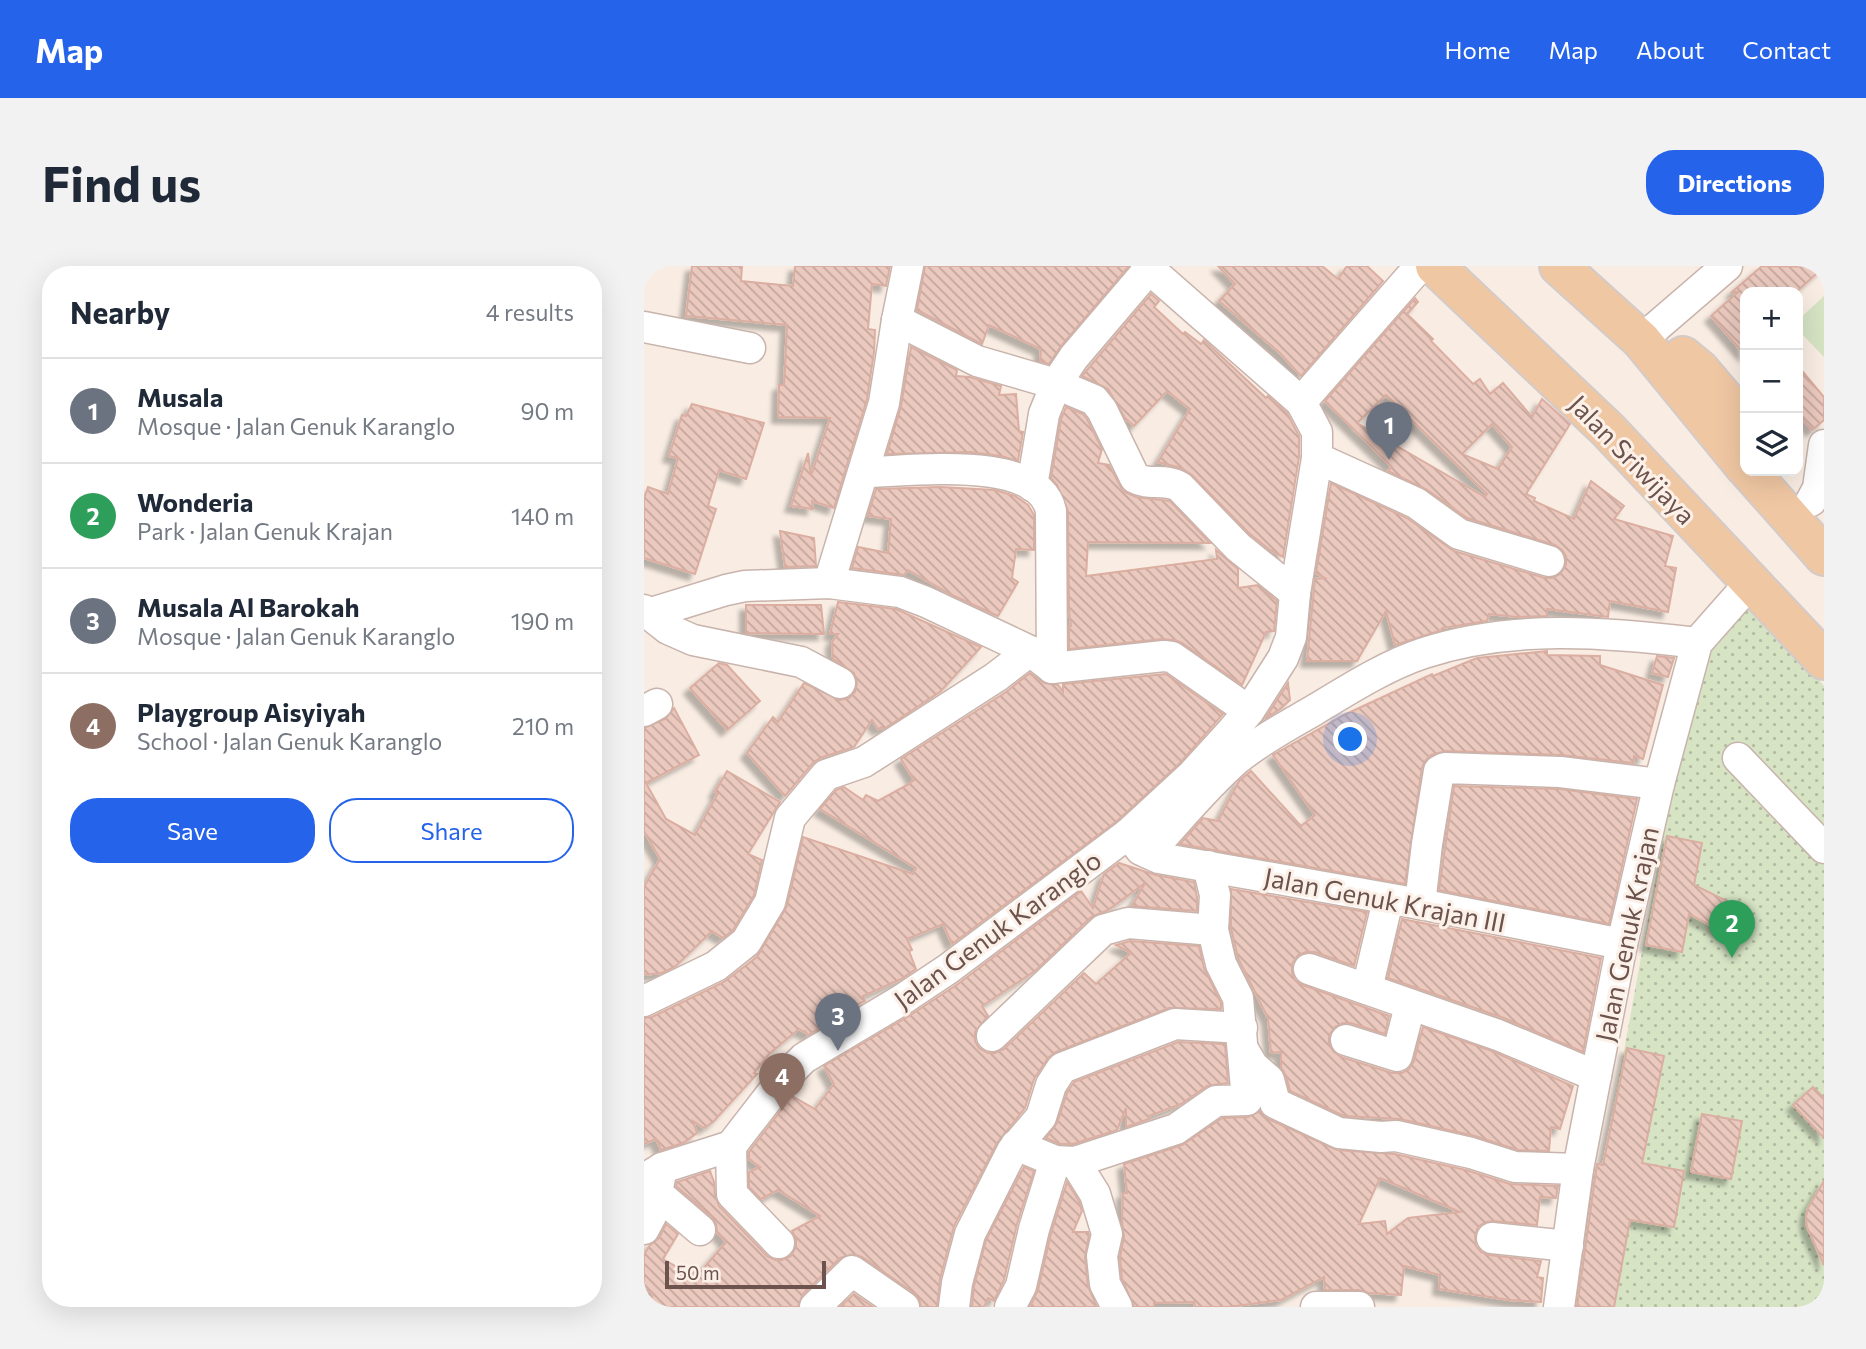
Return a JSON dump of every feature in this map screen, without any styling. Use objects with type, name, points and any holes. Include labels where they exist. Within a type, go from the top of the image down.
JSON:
[{"type":"main road","name":"Jalan Sriwijaya","points":[[1435,266],[1608,430],[1824,660]]},
{"type":"main road","points":[[1559,266],[1641,340],[1740,460]]},
{"type":"main road","points":[[1591,266],[1623,299],[1641,340]]},
{"type":"main road","points":[[1641,340],[1664,341],[1700,370],[1740,417]]},
{"type":"main road","points":[[1753,476],[1824,556]]},
{"type":"main road","points":[[1788,476],[1811,501],[1824,538]]},
{"type":"street","points":[[829,583],[884,403],[908,266]]},
{"type":"street","points":[[1301,402],[1420,266]]},
{"type":"street","points":[[1641,340],[1727,266]]},
{"type":"street","name":"Jalan Genuk Karanglo","points":[[730,1146],[796,1063],[900,1001],[1137,844],[1192,775],[1249,711],[1283,658],[1291,637],[1295,593],[1317,458],[1317,432],[1301,402],[1147,267],[1074,357],[1056,384],[1044,414],[1032,486]]},
{"type":"street","points":[[897,320],[977,361],[1056,384],[1094,400],[1135,478],[1141,481],[1170,481],[1180,487],[1238,547],[1295,593]]},
{"type":"street","points":[[644,327],[750,348]]},
{"type":"street","points":[[1811,501],[1818,488],[1824,444]]},
{"type":"street","points":[[1317,458],[1416,503],[1459,534],[1549,561]]},
{"type":"street","points":[[865,471],[981,469],[1014,477],[1032,486],[1049,501],[1051,511],[1041,660]]},
{"type":"street","points":[[646,612],[745,586],[829,583],[900,592],[926,602],[1041,660]]},
{"type":"street","name":"Jalan Genuk Krajan","points":[[1559,1307],[1578,1169],[1622,944],[1659,784],[1697,643],[1750,583]]},
{"type":"street","points":[[646,612],[668,629],[693,640],[801,662],[841,683]]},
{"type":"street","points":[[1137,844],[1253,748],[1354,685],[1420,654],[1498,635],[1624,634],[1697,643]]},
{"type":"street","points":[[644,1001],[716,967],[747,942],[770,902],[790,818],[825,775],[864,762],[996,677],[1041,660],[1172,657],[1249,711]]},
{"type":"street","points":[[1738,758],[1824,848]]},
{"type":"street","points":[[1420,904],[1439,771],[1445,768],[1560,772],[1659,784]]},
{"type":"street","name":"Jalan Genuk Krajan III","points":[[1137,844],[1159,858],[1420,904],[1622,944]]},
{"type":"street","points":[[1010,1307],[1021,1286],[1034,1229],[1065,1161],[1176,1129],[1216,1101],[1247,1100],[1238,998],[1221,964],[1213,930],[1215,895],[1208,866]]},
{"type":"street","points":[[1367,989],[1388,900]]},
{"type":"street","points":[[992,1036],[1103,930],[1128,922],[1213,930]]},
{"type":"street","points":[[1310,969],[1498,1035],[1596,1076]]},
{"type":"street","points":[[1346,1040],[1397,1056],[1410,1006]]},
{"type":"street","points":[[954,1307],[957,1283],[970,1234],[1016,1145],[1041,1117],[1051,1085],[1062,1068],[1175,1024],[1242,1038]]},
{"type":"street","points":[[1242,1038],[1253,1066],[1269,1080],[1275,1103],[1339,1133],[1396,1136],[1472,1153],[1515,1167],[1578,1169]]},
{"type":"street","points":[[1016,1145],[1065,1161],[1095,1194],[1107,1234],[1102,1256],[1105,1284],[1117,1307]]},
{"type":"street","points":[[655,1180],[730,1146],[732,1194],[779,1243]]},
{"type":"street","points":[[644,1229],[653,1212],[655,1180]]},
{"type":"street","points":[[655,1180],[700,1230]]},
{"type":"street","points":[[1492,1238],[1568,1246]]},
{"type":"street","points":[[815,1307],[852,1271],[904,1307]]},
{"type":"street","points":[[1316,1307],[1359,1307]]},
{"type":"green space","points":[[1824,296],[1824,357],[1803,335],[1803,315]]},
{"type":"green space","points":[[1752,594],[1824,686],[1824,1307],[1585,1307],[1591,1231],[1697,651]]},
{"type":"building","points":[[692,266],[742,266],[741,281],[793,286],[795,266],[890,266],[886,286],[872,284],[868,329],[875,330],[867,399],[834,508],[812,501],[813,509],[791,506],[808,453],[811,476],[830,418],[778,417],[779,385],[784,385],[787,325],[686,316]]},
{"type":"building","points":[[925,266],[1129,266],[1049,364],[1040,361],[1041,349],[989,325],[982,344],[917,310]]},
{"type":"building","points":[[1218,266],[1322,266],[1338,279],[1347,266],[1367,266],[1383,281],[1301,376],[1280,353],[1219,301],[1235,284]]},
{"type":"building","points":[[1762,266],[1824,267],[1802,287],[1740,287],[1740,349],[1711,316],[1738,292],[1732,292]]},
{"type":"building","points":[[1151,294],[1159,301],[1154,307],[1183,334],[1185,332],[1201,344],[1204,340],[1266,398],[1268,396],[1287,413],[1299,436],[1299,457],[1283,557],[1250,534],[1192,475],[1181,468],[1158,462],[1190,409],[1167,391],[1134,426],[1125,418],[1108,389],[1082,376]]},
{"type":"building","points":[[1415,298],[1418,302],[1407,314],[1473,384],[1480,379],[1490,394],[1503,383],[1532,417],[1542,399],[1570,424],[1526,494],[1535,498],[1534,501],[1574,519],[1591,481],[1624,506],[1614,519],[1673,536],[1665,566],[1676,568],[1668,612],[1610,601],[1608,617],[1547,609],[1547,616],[1489,614],[1487,621],[1442,628],[1395,645],[1386,611],[1357,661],[1307,661],[1315,579],[1325,578],[1316,573],[1331,483],[1407,518],[1454,551],[1545,578],[1560,574],[1566,565],[1566,556],[1555,545],[1467,518],[1426,489],[1388,471],[1392,467],[1325,401]],"holes":[[[1386,395],[1487,494],[1485,497],[1357,423]],[[1492,424],[1512,447],[1498,469],[1462,454]]]},
{"type":"building","points":[[911,347],[957,370],[956,376],[1001,386],[999,395],[1016,394],[1019,431],[1023,432],[1018,461],[970,452],[887,454],[901,406]]},
{"type":"building","points":[[1803,372],[1824,397],[1824,420],[1812,430],[1803,420]]},
{"type":"building","points":[[692,404],[764,423],[746,479],[719,470],[708,506],[716,509],[695,574],[644,558],[644,499],[648,487],[668,494],[678,458],[669,456],[682,415],[686,416]]},
{"type":"building","points":[[1066,407],[1083,414],[1087,419],[1102,449],[1098,463],[1109,465],[1123,491],[1136,497],[1170,501],[1210,543],[1088,542],[1086,576],[1217,559],[1216,550],[1238,569],[1238,588],[1258,585],[1277,601],[1274,631],[1266,632],[1242,685],[1174,640],[1069,649],[1071,626],[1068,511],[1057,485],[1051,478],[1061,419]]},
{"type":"building","points":[[940,487],[995,490],[1015,496],[1028,505],[1034,515],[1034,550],[1016,549],[1012,578],[1018,582],[998,616],[952,595],[908,570],[904,575],[852,568],[858,547],[888,553],[891,519],[868,516],[876,489]]},
{"type":"building","points":[[780,531],[814,538],[816,566],[785,567]]},
{"type":"building","points":[[838,602],[896,609],[981,647],[941,691],[884,729],[878,729],[872,720],[854,747],[820,758],[785,796],[747,753],[773,717],[778,722],[804,683],[840,700],[849,698],[855,692],[857,683],[854,673],[833,659],[832,642],[838,634],[830,634]]},
{"type":"building","points":[[746,605],[821,605],[824,634],[746,633]]},
{"type":"building","points":[[1547,651],[1547,655],[1600,656],[1600,665],[1663,685],[1643,759],[1634,756],[1633,763],[1561,755],[1446,751],[1431,755],[1422,768],[1405,884],[1180,844],[1203,818],[1218,821],[1239,781],[1251,771],[1301,826],[1315,815],[1273,755],[1344,715],[1432,674],[1433,676],[1477,658]]},
{"type":"building","points":[[1657,656],[1674,658],[1668,677],[1652,673]]},
{"type":"building","points":[[719,663],[727,665],[760,701],[727,730],[690,688]]},
{"type":"building","points":[[1030,673],[1044,683],[1058,685],[1063,692],[1063,684],[1166,674],[1223,714],[1180,763],[1117,821],[952,944],[943,924],[907,939],[916,969],[901,979],[863,996],[865,1001],[839,1013],[840,1016],[808,1035],[799,1029],[769,1054],[754,1073],[757,1074],[713,1122],[704,1128],[693,1121],[697,1133],[683,1143],[661,1150],[656,1139],[644,1144],[644,1018],[652,1017],[724,982],[757,957],[787,906],[803,837],[913,874],[916,868],[820,809],[836,790],[844,787],[863,800],[866,795],[878,801],[909,784],[914,780],[901,759],[1006,692]]},
{"type":"building","points":[[1288,683],[1290,700],[1265,719]]},
{"type":"building","points":[[674,708],[699,755],[646,783],[666,819],[695,835],[727,771],[780,802],[748,854],[762,860],[754,895],[733,930],[723,938],[712,931],[676,966],[662,973],[644,975],[644,887],[660,859],[644,831],[644,728],[665,719]]},
{"type":"building","points":[[1454,786],[1559,789],[1637,799],[1609,924],[1439,890]]},
{"type":"building","points":[[1667,836],[1702,843],[1694,885],[1741,908],[1727,934],[1689,914],[1682,952],[1646,945]]},
{"type":"building","points":[[1119,863],[1156,875],[1194,882],[1197,911],[1132,906],[1145,883],[1108,910],[1091,917],[1035,971],[982,1006],[988,1016],[975,1032],[975,1041],[979,1048],[988,1053],[1004,1049],[1084,973],[1096,984],[1131,953],[1116,945],[1130,941],[1199,946],[1204,968],[1221,1003],[1221,1009],[1169,1008],[1056,1052],[1048,1058],[1034,1079],[1025,1108],[997,1143],[954,1226],[940,1279],[937,1307],[921,1307],[914,1293],[854,1254],[840,1258],[803,1294],[798,1307],[644,1307],[654,1294],[644,1289],[644,1255],[650,1245],[659,1238],[666,1224],[678,1234],[663,1259],[691,1275],[694,1272],[697,1276],[726,1242],[717,1232],[712,1217],[676,1186],[677,1182],[710,1171],[719,1206],[767,1256],[782,1260],[791,1256],[796,1247],[796,1238],[792,1231],[820,1216],[778,1190],[761,1199],[749,1187],[749,1172],[760,1167],[749,1159],[749,1152],[792,1096],[815,1109],[834,1084],[824,1066],[958,984],[1081,891],[1093,908],[1104,874]]},
{"type":"building","points":[[1231,889],[1367,912],[1354,966],[1315,952],[1298,955],[1292,964],[1295,980],[1303,985],[1389,1016],[1385,1034],[1351,1023],[1335,1027],[1329,1035],[1333,1051],[1341,1057],[1392,1073],[1402,1073],[1409,1069],[1414,1061],[1423,1027],[1492,1051],[1573,1086],[1560,1129],[1551,1127],[1549,1151],[1518,1150],[1475,1136],[1400,1119],[1344,1116],[1290,1091],[1281,1067],[1281,1052],[1271,1053],[1268,1018],[1238,958],[1231,928]]},
{"type":"building","points":[[1402,919],[1601,958],[1583,1052],[1504,1018],[1388,978]]},
{"type":"building","points":[[1178,1042],[1225,1044],[1228,1083],[1207,1086],[1181,1104],[1126,1127],[1126,1108],[1117,1130],[1073,1144],[1059,1144],[1046,1138],[1057,1123],[1067,1093],[1074,1082]]},
{"type":"building","points":[[1627,1048],[1664,1056],[1642,1163],[1684,1171],[1674,1227],[1630,1220],[1614,1307],[1577,1307],[1597,1164],[1603,1165]]},
{"type":"building","points":[[1813,1087],[1824,1098],[1824,1138],[1793,1105]]},
{"type":"building","points":[[1260,1111],[1268,1119],[1337,1150],[1395,1154],[1466,1170],[1510,1184],[1558,1186],[1556,1198],[1540,1197],[1537,1225],[1486,1222],[1478,1227],[1475,1236],[1476,1246],[1481,1252],[1541,1261],[1537,1277],[1543,1278],[1541,1302],[1439,1289],[1440,1275],[1404,1266],[1401,1295],[1359,1290],[1325,1290],[1324,1277],[1281,1300],[1228,1307],[1195,1307],[1194,1302],[1154,1303],[1154,1307],[1134,1307],[1122,1279],[1120,1257],[1124,1237],[1123,1193],[1127,1193],[1124,1164],[1182,1145],[1222,1118],[1248,1117]],"holes":[[[1380,1178],[1460,1212],[1408,1218],[1387,1234],[1385,1221],[1359,1224]]]},
{"type":"building","points":[[1702,1114],[1742,1121],[1731,1179],[1691,1172]]},
{"type":"building","points":[[1024,1167],[1034,1171],[1017,1224],[1004,1280],[994,1301],[988,1298],[984,1307],[972,1307],[974,1286],[986,1240]]},
{"type":"building","points":[[1824,1181],[1824,1265],[1807,1227],[1806,1217],[1808,1208]]},
{"type":"building","points":[[1067,1182],[1082,1211],[1073,1232],[1088,1232],[1089,1235],[1085,1257],[1088,1286],[1097,1307],[1030,1307],[1038,1290]]},
{"type":"building","points":[[854,1294],[873,1307],[840,1307]]},
{"type":"place","name":"Musala","points":[[1389,460]]},
{"type":"place","name":"Wonderia","points":[[1732,958]]},
{"type":"place","name":"Musala Al Barokah","points":[[838,1051]]},
{"type":"place","name":"Playgroup Aisyiyah","points":[[782,1111]]}]
